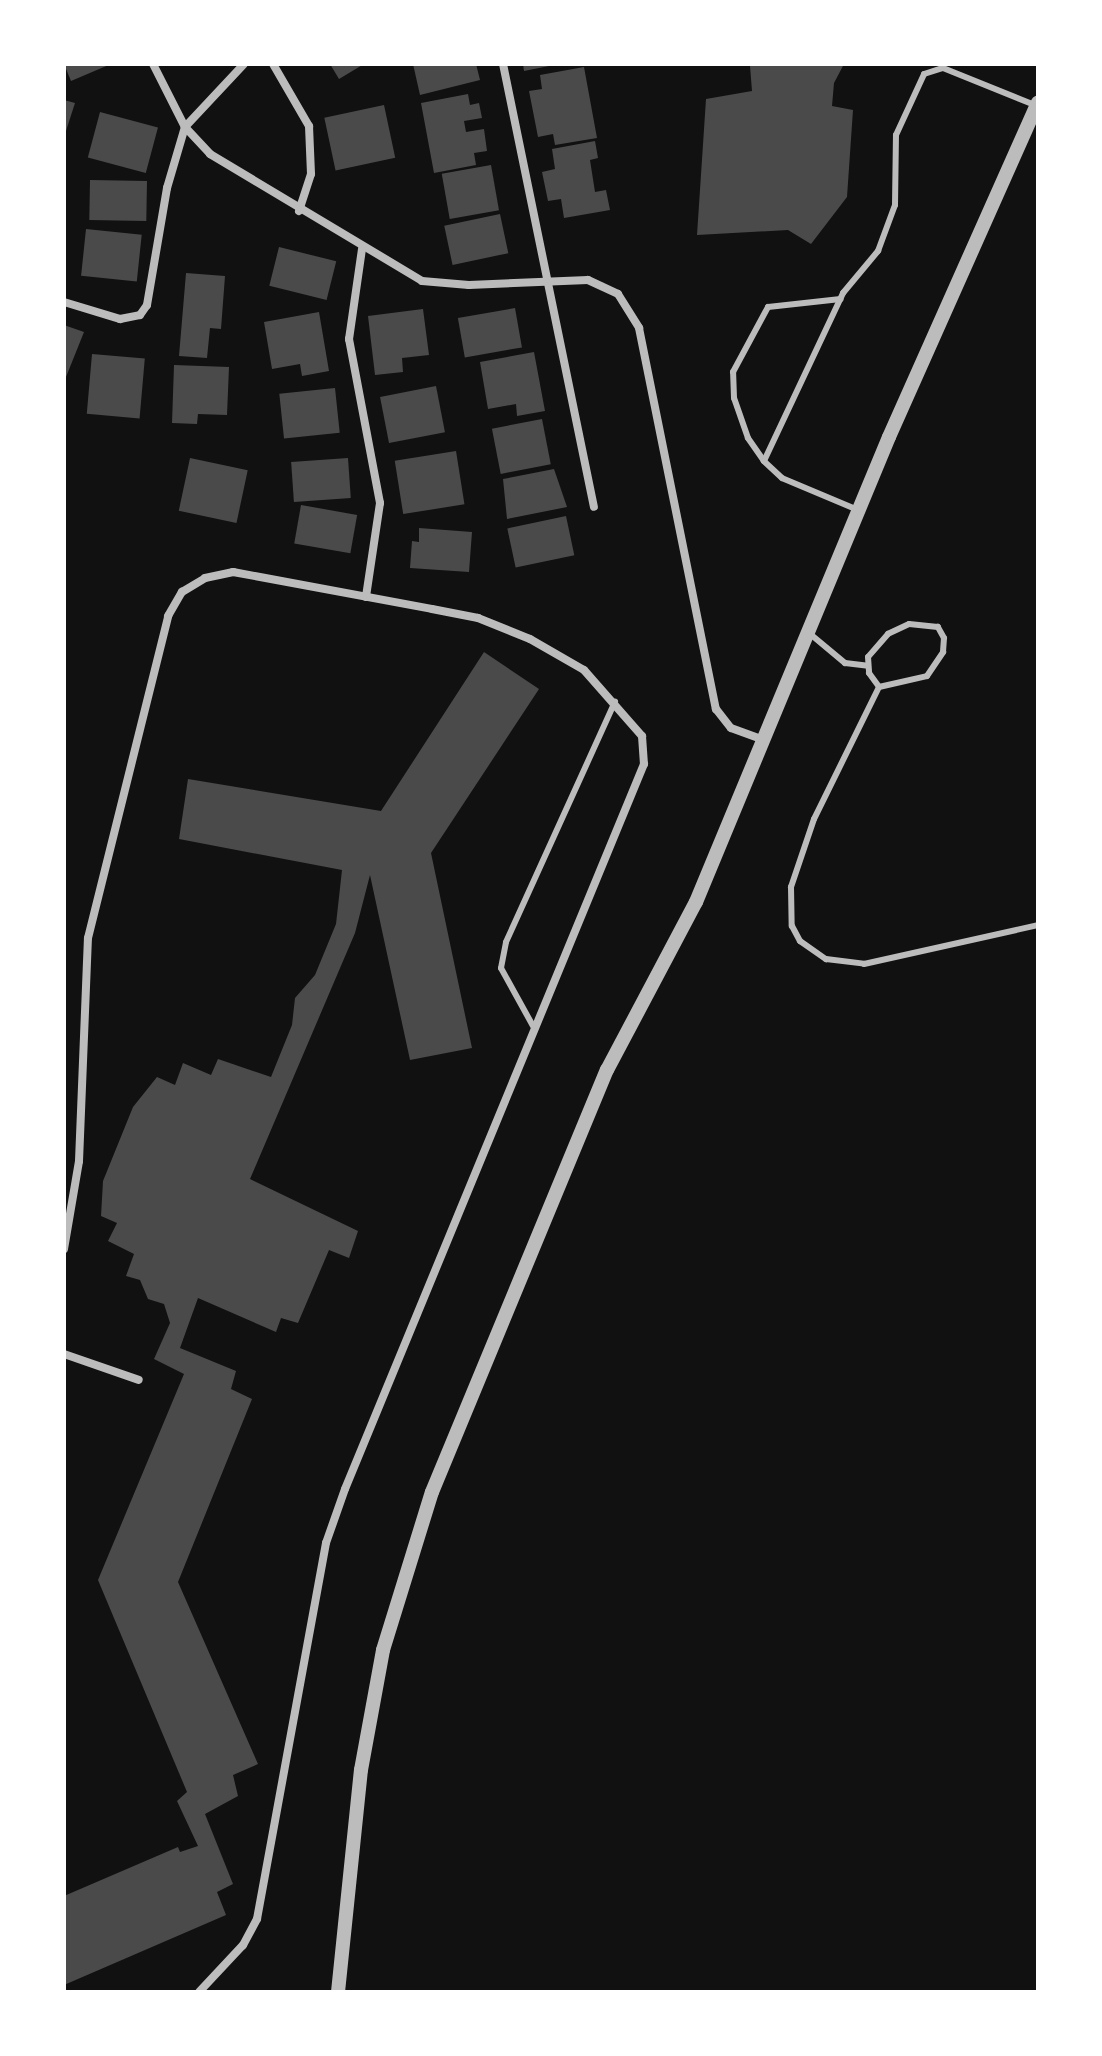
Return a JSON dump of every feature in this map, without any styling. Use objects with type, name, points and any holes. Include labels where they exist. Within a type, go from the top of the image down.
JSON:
[{"type":"street","points":[[153,64],[185,127],[230,170],[422,281],[443,285],[546,278],[598,283],[618,294],[632,310],[716,709],[731,728],[764,740]]},
{"type":"street","points":[[64,302],[120,319],[140,315],[147,305],[167,188],[185,127],[244,64]]},
{"type":"street","points":[[273,64],[309,126],[311,174],[299,211]]},
{"type":"street","points":[[503,64],[594,507]]},
{"type":"street","points":[[338,1992],[361,1770],[383,1650],[432,1492],[607,1070],[696,902],[806,631],[1037,105]]},
{"type":"street","points":[[362,249],[349,339],[380,503],[366,597]]},
{"type":"street","points":[[64,1249],[79,1161],[88,938],[168,616],[182,592],[205,578],[233,572],[478,618],[530,639],[584,670],[642,736],[644,764],[533,1026],[326,1543],[257,1919],[243,1945],[199,1992]]},
{"type":"street","points":[[64,1354],[139,1380]]},
{"type":"lane","points":[[764,461],[841,299],[878,251],[895,205],[896,135],[924,74],[943,68],[1037,105]]},
{"type":"lane","points":[[841,299],[768,307],[733,372],[734,398],[748,438],[764,461],[782,478],[858,510]]},
{"type":"lane","points":[[909,624],[938,627],[944,638],[937,665],[927,676],[879,687],[868,666],[868,657],[888,634],[909,624]]},
{"type":"lane","points":[[806,631],[845,663],[868,666]]},
{"type":"lane","points":[[879,687],[798,864],[789,909],[800,941],[826,959],[864,964],[1038,925]]},
{"type":"lane","points":[[533,1026],[501,968],[506,942],[615,702]]},
{"type":"building","points":[[64,64],[111,64],[71,81]]},
{"type":"building","points":[[330,64],[364,64],[339,79]]},
{"type":"building","points":[[413,64],[476,64],[480,80],[420,95]]},
{"type":"building","points":[[523,64],[554,64],[554,65],[524,71]]},
{"type":"building","points":[[844,64],[834,83],[832,106],[853,110],[847,197],[811,244],[788,230],[697,235],[706,99],[752,91],[750,66]]},
{"type":"building","points":[[584,67],[597,138],[555,145],[553,134],[538,137],[529,91],[542,89],[540,75]]},
{"type":"building","points":[[468,94],[470,105],[479,103],[482,118],[464,121],[466,132],[484,129],[487,151],[474,153],[476,165],[434,173],[421,103]]},
{"type":"building","points":[[64,100],[75,103],[65,134],[64,134]]},
{"type":"building","points":[[384,105],[395,158],[336,171],[324,118]]},
{"type":"building","points":[[100,112],[158,128],[146,173],[88,157]]},
{"type":"building","points":[[595,141],[598,158],[590,160],[595,192],[606,190],[610,210],[564,218],[561,199],[548,201],[542,172],[555,169],[552,149]]},
{"type":"building","points":[[491,165],[499,210],[450,219],[442,174]]},
{"type":"building","points":[[90,180],[147,181],[146,221],[89,220]]},
{"type":"building","points":[[500,214],[508,253],[453,265],[444,226]]},
{"type":"building","points":[[86,229],[142,235],[137,282],[81,276]]},
{"type":"building","points":[[279,247],[336,261],[327,300],[269,286]]},
{"type":"building","points":[[186,273],[225,276],[221,329],[210,328],[207,358],[179,356]]},
{"type":"building","points":[[515,308],[522,347],[465,357],[458,318]]},
{"type":"building","points":[[423,309],[429,355],[402,358],[403,372],[375,375],[368,316]]},
{"type":"building","points":[[319,312],[329,371],[302,376],[300,364],[272,369],[264,322]]},
{"type":"building","points":[[64,325],[84,332],[64,382]]},
{"type":"building","points":[[534,352],[545,411],[517,416],[516,404],[488,409],[480,362]]},
{"type":"building","points":[[92,354],[145,359],[140,418],[87,414]]},
{"type":"building","points":[[174,365],[229,367],[227,415],[198,414],[197,424],[172,423]]},
{"type":"building","points":[[436,386],[445,432],[389,443],[380,397]]},
{"type":"building","points":[[335,388],[340,433],[284,439],[279,394]]},
{"type":"building","points":[[542,419],[551,464],[501,474],[492,429]]},
{"type":"building","points":[[456,451],[464,504],[403,514],[395,461]]},
{"type":"building","points":[[190,458],[248,470],[236,523],[179,511]]},
{"type":"building","points":[[348,458],[351,498],[294,502],[291,462]]},
{"type":"building","points":[[554,469],[567,507],[507,519],[503,479]]},
{"type":"building","points":[[301,505],[357,515],[350,553],[294,543]]},
{"type":"building","points":[[566,516],[574,555],[516,568],[507,528]]},
{"type":"building","points":[[419,528],[472,532],[469,572],[410,568],[412,541],[419,542]]},
{"type":"building","points":[[484,652],[539,689],[431,853],[472,1048],[410,1060],[370,875],[355,933],[250,1179],[358,1231],[349,1258],[329,1250],[298,1323],[281,1318],[276,1332],[198,1298],[180,1348],[236,1371],[231,1389],[252,1399],[178,1582],[258,1764],[233,1775],[238,1796],[205,1814],[233,1884],[217,1892],[226,1915],[64,1985],[64,1896],[178,1847],[180,1852],[198,1846],[177,1801],[187,1792],[98,1580],[184,1374],[154,1359],[170,1323],[164,1304],[148,1299],[140,1280],[126,1276],[134,1254],[108,1241],[117,1223],[101,1216],[103,1181],[133,1107],[157,1077],[175,1085],[183,1063],[211,1075],[218,1059],[271,1077],[292,1025],[295,998],[315,975],[336,924],[342,870],[179,839],[188,779],[381,811]]}]
